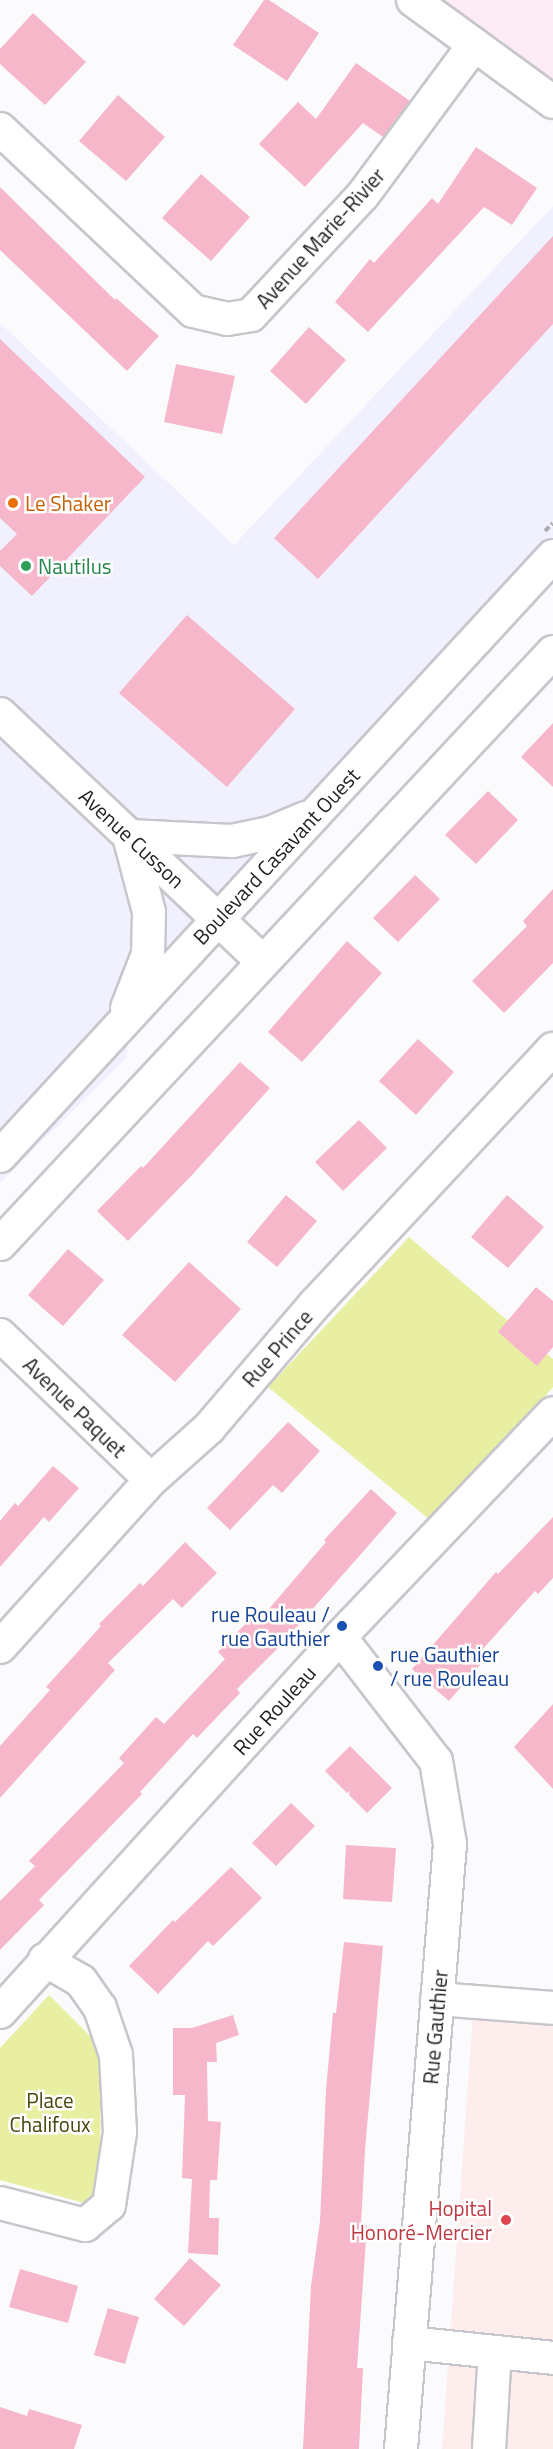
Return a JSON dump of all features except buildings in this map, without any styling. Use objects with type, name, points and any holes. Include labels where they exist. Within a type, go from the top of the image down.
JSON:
[{"type":"street","points":[[413,0],[553,102]]},
{"type":"street","name":"Avenue Marie-Rivier","points":[[0,129],[193,311],[227,319],[251,315],[363,195],[474,45]]},
{"type":"street","name":"Boulevard Casavant Ouest","points":[[0,1156],[553,556]]},
{"type":"street","points":[[0,1244],[553,652]]},
{"type":"street","name":"Avenue Cusson","points":[[0,714],[263,962]]},
{"type":"street","points":[[122,1023],[148,954],[149,912],[129,836],[232,841],[270,833],[314,814]]},
{"type":"street","name":"Rue Prince","points":[[0,1647],[151,1480],[208,1428],[315,1304],[553,1049]]},
{"type":"street","name":"Avenue Paquet","points":[[0,1335],[151,1480]]},
{"type":"street","name":"Rue Rouleau","points":[[0,2012],[340,1637],[553,1413]]},
{"type":"street","name":"Rue Gauthier","points":[[340,1637],[435,1761],[450,1844],[409,2343],[408,2448]]},
{"type":"street","points":[[0,2203],[85,2225],[109,2205],[120,2132],[116,2055],[100,2008],[81,1981],[45,1960]]},
{"type":"street","points":[[437,1999],[553,2007]]},
{"type":"street","points":[[409,2343],[553,2358]]},
{"type":"street","points":[[489,2449],[495,2352]]},
{"type":"shaded area","points":[[428,0],[553,0],[553,91]]},
{"type":"shaded area","points":[[553,206],[553,540],[130,992],[127,1057],[0,1183],[0,323],[234,545]]},
{"type":"shaded area","name":"Hopital Honoré-Mercier","points":[[475,1985],[553,1991],[553,2449],[442,2449]]},
{"type":"green space","points":[[409,1237],[553,1359],[553,1387],[435,1524],[268,1387]]},
{"type":"green space","name":"Place Chalifoux","points":[[49,1995],[101,2047],[100,2176],[91,2205],[0,2180],[0,2048]]},
{"type":"place","name":"Le Shaker","points":[[13,503]]},
{"type":"place","name":"Nautilus","points":[[26,566]]},
{"type":"place","name":"rue Rouleau / rue Gauthier","points":[[342,1626]]},
{"type":"place","name":"rue Gauthier / rue Rouleau","points":[[378,1666]]},
{"type":"place","name":"Hopital Honoré-Mercier","points":[[506,2220]]}]
